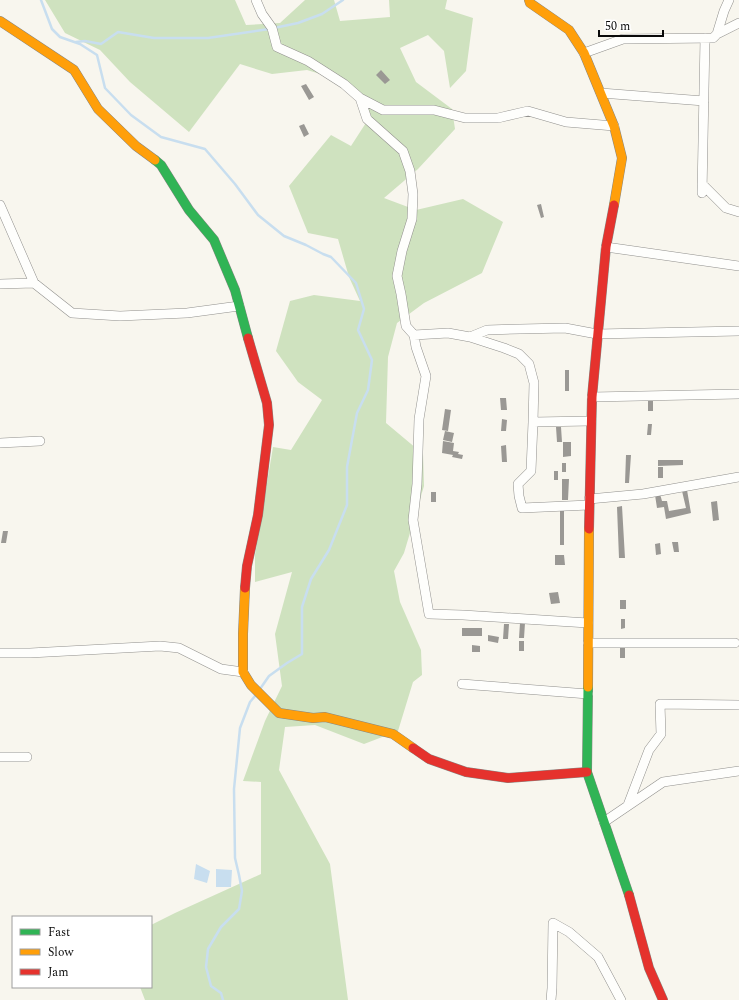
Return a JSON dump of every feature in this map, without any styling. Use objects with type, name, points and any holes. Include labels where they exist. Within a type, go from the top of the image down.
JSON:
[{"type":"street","points":[[256,0],[262,14],[272,28],[277,47],[308,62],[344,84],[360,98],[383,110],[434,110],[465,118],[498,118],[528,111],[566,122],[614,126]]},
{"type":"street","points":[[529,0],[530,3],[569,30],[584,53],[614,126],[622,158],[606,247],[592,396],[589,502],[587,772],[628,890],[649,968],[663,1000]]},
{"type":"street","points":[[717,34],[729,0]]},
{"type":"street","points":[[0,21],[74,70],[98,109],[136,146],[161,165],[189,210],[214,240],[235,290],[267,403],[269,425],[258,515],[247,566],[244,598],[243,672],[252,685],[279,713],[313,718],[325,717],[393,734],[429,759],[466,772],[508,778],[587,772]]},
{"type":"street","points":[[584,53],[622,40],[713,38],[717,34],[739,22]]},
{"type":"street","points":[[705,38],[702,189],[726,208],[739,212]]},
{"type":"street","points":[[601,93],[704,101]]},
{"type":"street","points":[[360,98],[367,119],[403,151],[410,171],[413,194],[412,220],[402,251],[397,276],[406,326],[414,335],[416,347],[426,376],[419,419],[417,484],[413,520],[429,614],[588,623]]},
{"type":"street","points":[[0,205],[34,283],[72,313],[120,316],[187,313],[239,306]]},
{"type":"street","points":[[606,247],[739,266]]},
{"type":"street","points":[[0,284],[34,283]]},
{"type":"street","points":[[470,337],[487,330],[520,329],[565,328],[597,334],[739,331]]},
{"type":"street","points":[[414,335],[448,333],[470,337],[519,354],[529,364],[534,383],[531,471],[518,484],[522,508],[589,502],[739,477]]},
{"type":"street","points":[[592,396],[739,394]]},
{"type":"street","points":[[533,422],[591,421]]},
{"type":"street","points":[[0,443],[40,441]]},
{"type":"street","points":[[588,643],[736,643]]},
{"type":"street","points":[[0,653],[30,653],[160,646],[179,648],[221,669],[243,672]]},
{"type":"street","points":[[462,684],[588,694]]},
{"type":"street","points":[[628,805],[649,750],[661,734],[660,704],[739,705]]},
{"type":"street","points":[[0,757],[27,757]]},
{"type":"street","points":[[604,822],[664,782],[739,771]]},
{"type":"street","points":[[551,1000],[553,923],[569,932],[598,957],[621,1000]]},
{"type":"green space","points":[[45,0],[235,0],[246,25],[280,23],[305,0],[334,0],[340,21],[390,17],[389,0],[447,0],[445,9],[473,18],[466,71],[450,88],[444,51],[428,35],[400,48],[416,82],[452,109],[455,129],[418,169],[384,198],[416,210],[463,199],[503,222],[482,273],[424,303],[397,323],[388,357],[386,423],[423,454],[424,486],[404,553],[394,571],[400,602],[421,650],[422,675],[413,682],[398,731],[364,744],[315,725],[285,727],[279,770],[330,864],[348,1000],[145,1000],[140,988],[152,988],[152,924],[261,874],[261,782],[243,781],[265,721],[282,686],[275,634],[292,572],[255,582],[255,555],[273,447],[291,450],[322,400],[298,382],[276,351],[290,301],[314,295],[360,301],[349,277],[338,239],[308,233],[289,186],[331,135],[351,146],[371,115],[350,83],[307,70],[272,74],[240,64],[189,132],[130,82],[100,50],[65,33]]},
{"type":"water","points":[[196,864],[210,871],[207,883],[194,879]]},
{"type":"water","points":[[216,869],[232,870],[231,887],[216,887]]},
{"type":"building","points":[[381,70],[390,80],[385,84],[376,75]]},
{"type":"building","points":[[306,84],[314,97],[309,100],[301,86]]},
{"type":"building","points":[[304,124],[309,134],[304,137],[299,126]]},
{"type":"building","points":[[541,204],[544,217],[541,218],[537,205]]},
{"type":"building","points":[[565,370],[569,370],[569,391],[565,391]]},
{"type":"building","points":[[500,398],[506,398],[507,410],[501,410]]},
{"type":"building","points":[[648,401],[653,401],[653,411],[648,411]]},
{"type":"building","points":[[445,409],[451,410],[448,431],[442,430]]},
{"type":"building","points":[[502,419],[507,420],[506,431],[501,431]]},
{"type":"building","points":[[648,424],[652,424],[651,435],[647,435]]},
{"type":"building","points":[[556,427],[561,427],[562,442],[557,442]]},
{"type":"building","points":[[445,431],[454,433],[452,442],[443,440]]},
{"type":"building","points":[[443,441],[454,443],[453,451],[459,452],[458,454],[463,455],[462,459],[452,457],[453,455],[442,453]]},
{"type":"building","points":[[563,442],[571,442],[571,456],[563,457]]},
{"type":"building","points":[[506,445],[507,462],[502,462],[501,446]]},
{"type":"building","points":[[626,455],[631,455],[629,483],[625,483]]},
{"type":"building","points":[[658,460],[683,460],[683,465],[658,466]]},
{"type":"building","points":[[562,463],[566,463],[566,472],[562,472]]},
{"type":"building","points":[[658,467],[663,467],[663,478],[658,478]]},
{"type":"building","points":[[554,471],[558,471],[558,480],[554,480]]},
{"type":"building","points":[[562,479],[569,479],[568,500],[562,500]]},
{"type":"building","points":[[687,490],[691,513],[666,519],[664,507],[657,508],[655,495],[660,494],[662,501],[667,501],[669,511],[686,508],[682,491]]},
{"type":"building","points":[[431,492],[436,492],[436,502],[431,502]]},
{"type":"building","points":[[717,501],[719,520],[713,521],[711,502]]},
{"type":"building","points":[[622,506],[625,558],[619,558],[617,507]]},
{"type":"building","points":[[560,510],[564,510],[564,545],[560,545]]},
{"type":"building","points":[[3,531],[8,531],[6,543],[1,543]]},
{"type":"building","points":[[672,542],[678,542],[679,552],[674,552]]},
{"type":"building","points":[[660,543],[661,554],[656,555],[655,544]]},
{"type":"building","points":[[555,555],[564,555],[565,565],[555,565]]},
{"type":"building","points":[[558,592],[560,603],[551,604],[549,593]]},
{"type":"building","points":[[620,600],[626,600],[626,609],[620,609]]},
{"type":"building","points":[[621,619],[625,619],[625,628],[621,629]]},
{"type":"building","points":[[520,623],[525,623],[524,638],[519,638]]},
{"type":"building","points":[[504,624],[509,624],[508,639],[503,639]]},
{"type":"building","points":[[462,628],[482,628],[482,636],[462,636]]},
{"type":"building","points":[[488,635],[499,637],[498,643],[488,641]]},
{"type":"building","points":[[519,641],[524,641],[524,651],[519,651]]},
{"type":"building","points":[[472,645],[480,646],[480,652],[472,652]]},
{"type":"building","points":[[620,648],[625,648],[625,658],[620,658]]},
{"type":"waterway","points":[[41,0],[52,29],[60,37],[80,44],[97,55],[105,88],[131,115],[161,137],[205,149],[235,184],[258,215],[284,236],[331,257],[356,283],[364,309],[358,330],[372,360],[368,390],[357,413],[347,467],[347,505],[329,550],[311,579],[302,607],[302,654],[269,676],[260,689]]},
{"type":"waterway","points":[[274,28],[298,23],[322,14],[343,0]]},
{"type":"waterway","points":[[76,42],[85,41],[101,44],[118,32],[154,38],[208,38],[269,29]]},
{"type":"waterway","points":[[223,1000],[221,993],[211,986],[206,967],[208,949],[221,927],[239,909],[242,891],[235,858],[234,789],[240,728],[250,702],[255,696]]},
{"type":"traffic: fast","points":[[155,160],[161,165],[189,210],[214,240],[235,290],[248,338]]},
{"type":"traffic: fast","points":[[588,687],[587,772],[629,895]]},
{"type":"traffic: slow","points":[[529,0],[530,3],[569,30],[584,53],[614,126],[622,158],[614,205]]},
{"type":"traffic: slow","points":[[0,21],[74,70],[98,109],[136,146],[155,160]]},
{"type":"traffic: slow","points":[[588,687],[589,529]]},
{"type":"traffic: slow","points":[[245,588],[243,672],[251,685],[279,713],[313,718],[325,717],[393,734],[413,748]]},
{"type":"traffic: jam","points":[[589,529],[592,397],[606,247],[614,205]]},
{"type":"traffic: jam","points":[[245,588],[247,566],[258,515],[269,425],[267,403],[248,338]]},
{"type":"traffic: jam","points":[[413,748],[429,759],[466,772],[508,778],[587,772]]},
{"type":"traffic: jam","points":[[629,895],[649,968],[663,1000]]}]
